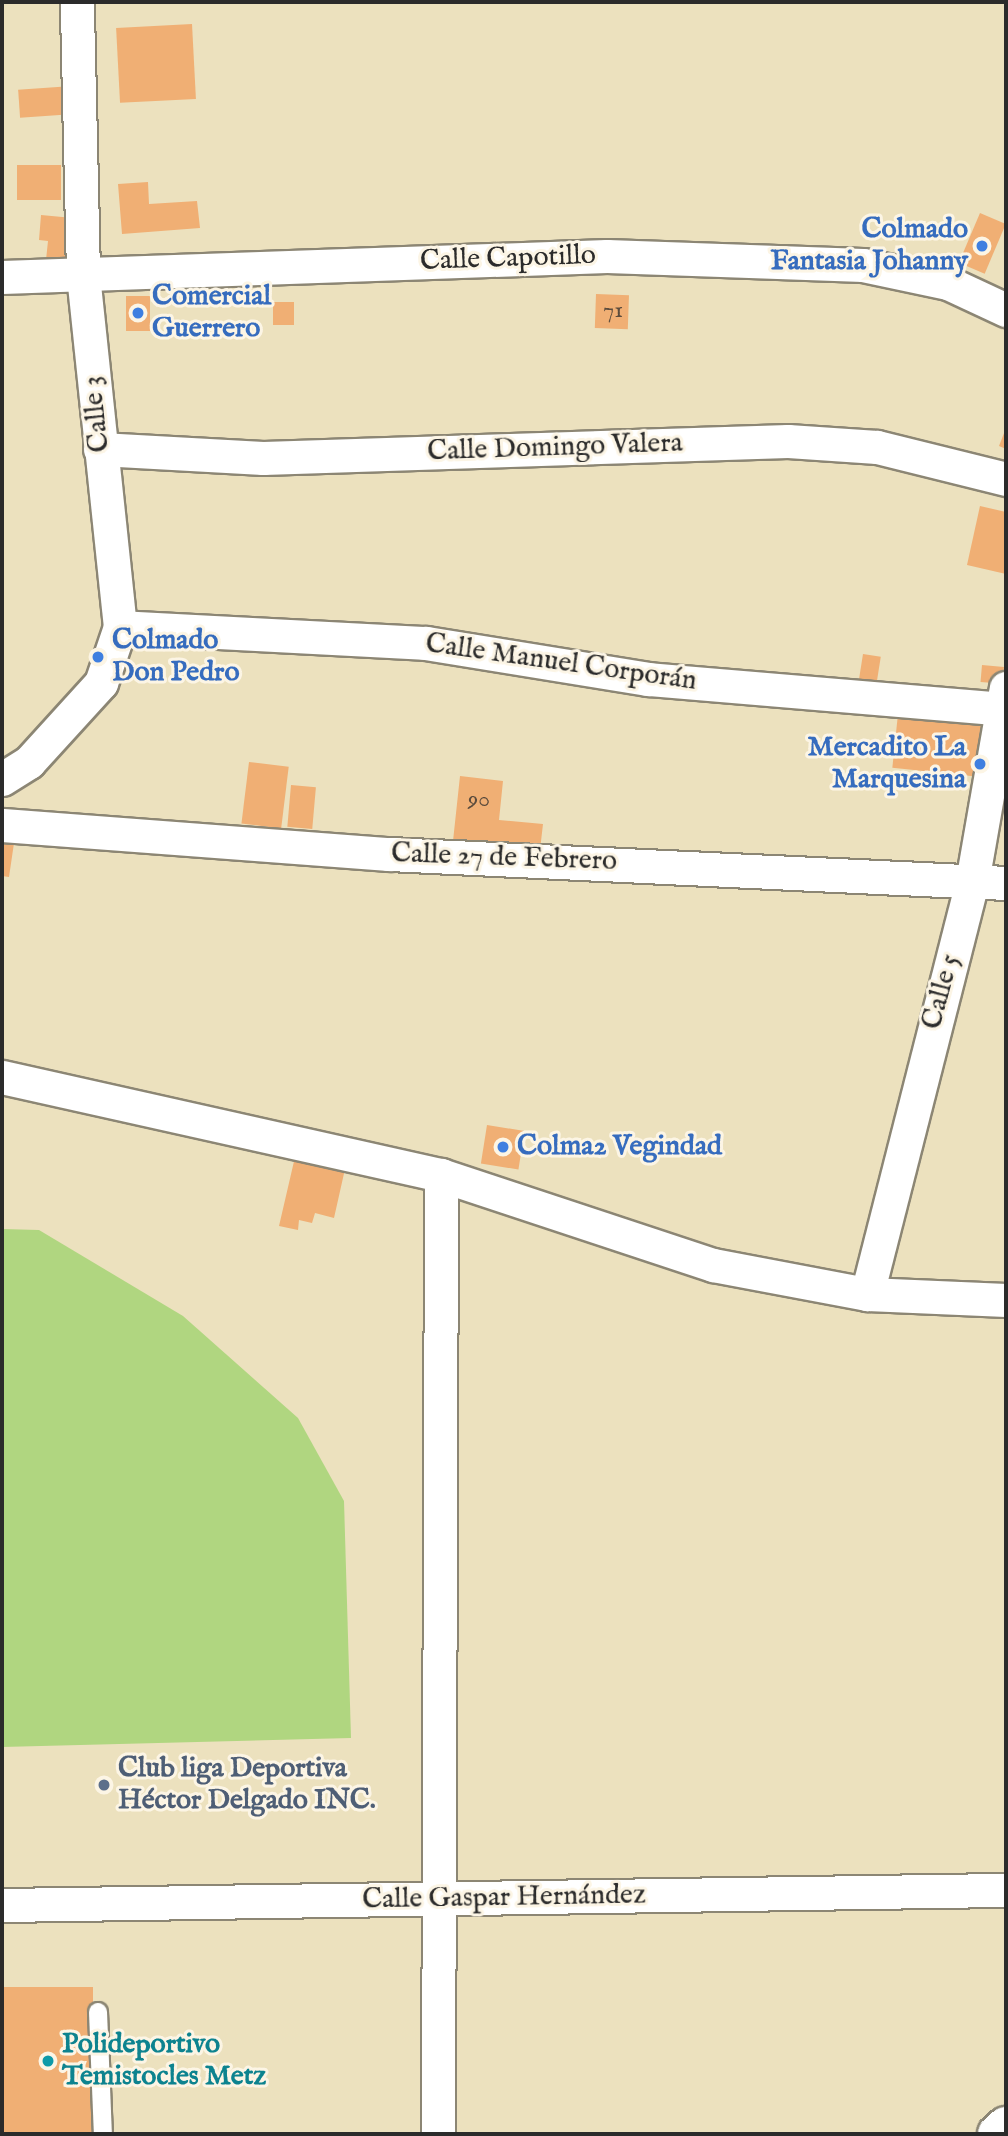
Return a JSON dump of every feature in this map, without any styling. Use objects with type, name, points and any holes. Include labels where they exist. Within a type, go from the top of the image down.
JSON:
[{"type":"street","name":"Calle 3","points":[[2,779],[29,762],[101,683],[120,627],[83,274],[77,2]]},
{"type":"street","name":"Calle Capotillo","points":[[2,277],[607,256],[863,265],[948,282],[1006,310]]},
{"type":"street","name":"Calle Domingo Valera","points":[[100,449],[263,458],[788,441],[877,447],[1006,479]]},
{"type":"street","name":"Calle Manuel Corporán","points":[[120,627],[426,643],[648,679],[1004,699]]},
{"type":"street","name":"Calle 5","points":[[867,1294],[972,881],[1004,699]]},
{"type":"street","name":"Calle 27 de Febrero","points":[[2,825],[389,854],[1006,883]]},
{"type":"street","points":[[2,1077],[441,1175],[713,1265],[867,1294],[1006,1300]]},
{"type":"street","points":[[438,2134],[443,1899],[441,1175]]},
{"type":"street","name":"Calle Gaspar Hernández","points":[[2,1905],[1006,1890]]},
{"type":"street","points":[[997,2134],[1006,2126]]},
{"type":"lane","points":[[98,2012],[103,2134]]},
{"type":"green space","points":[[2,1229],[39,1230],[183,1316],[298,1418],[344,1501],[351,1738],[2,1747]]},
{"type":"building","points":[[192,24],[196,99],[120,103],[116,28]]},
{"type":"building","points":[[72,86],[74,114],[20,118],[18,90]]},
{"type":"building","points":[[17,165],[61,165],[61,200],[17,200]]},
{"type":"building","points":[[148,182],[149,204],[197,201],[200,228],[122,234],[118,184]]},
{"type":"building","name":"Colmado Fantasia Johanny","points":[[980,213],[1006,224],[985,274],[959,263]]},
{"type":"building","points":[[41,215],[73,218],[68,262],[46,260],[48,241],[39,240]]},
{"type":"building","points":[[596,294],[629,295],[628,329],[595,328]]},
{"type":"building","name":"Comercial Guerrero","points":[[126,296],[150,296],[150,331],[126,331]]},
{"type":"building","points":[[273,302],[294,302],[294,325],[273,325]]},
{"type":"building","points":[[1006,428],[1006,449],[999,446]]},
{"type":"building","points":[[980,506],[1006,512],[1006,574],[967,565]]},
{"type":"building","points":[[863,654],[881,657],[877,682],[859,679]]},
{"type":"building","points":[[982,665],[1004,667],[1002,684],[981,682]]},
{"type":"building","points":[[898,714],[998,725],[993,778],[892,768]]},
{"type":"building","points":[[249,762],[289,767],[281,828],[241,824]]},
{"type":"building","points":[[460,776],[503,781],[499,820],[543,824],[540,850],[453,841]]},
{"type":"building","points":[[291,785],[316,787],[312,829],[287,827]]},
{"type":"building","points":[[2,841],[14,843],[9,877],[2,876]]},
{"type":"building","name":"Colma2 Vegindad","points":[[487,1125],[525,1131],[518,1169],[481,1164]]},
{"type":"building","points":[[295,1157],[345,1169],[334,1218],[315,1213],[312,1223],[299,1220],[298,1230],[279,1226]]},
{"type":"building","name":"Polideportivo Temistocles Metz","points":[[2,1987],[93,1987],[93,2134],[2,2134]]},
{"type":"place","name":"Colmado Fantasia Johanny","points":[[982,246]]},
{"type":"place","name":"Comercial Guerrero","points":[[138,313]]},
{"type":"place","name":"Colmado Don Pedro","points":[[98,657]]},
{"type":"place","name":"Mercadito La Marquesina","points":[[980,764]]},
{"type":"place","name":"Colma2 Vegindad","points":[[503,1147]]},
{"type":"place","name":"Club liga Deportiva Héctor Delgado INC.","points":[[104,1785]]},
{"type":"place","name":"Polideportivo Temistocles Metz","points":[[48,2061]]}]
